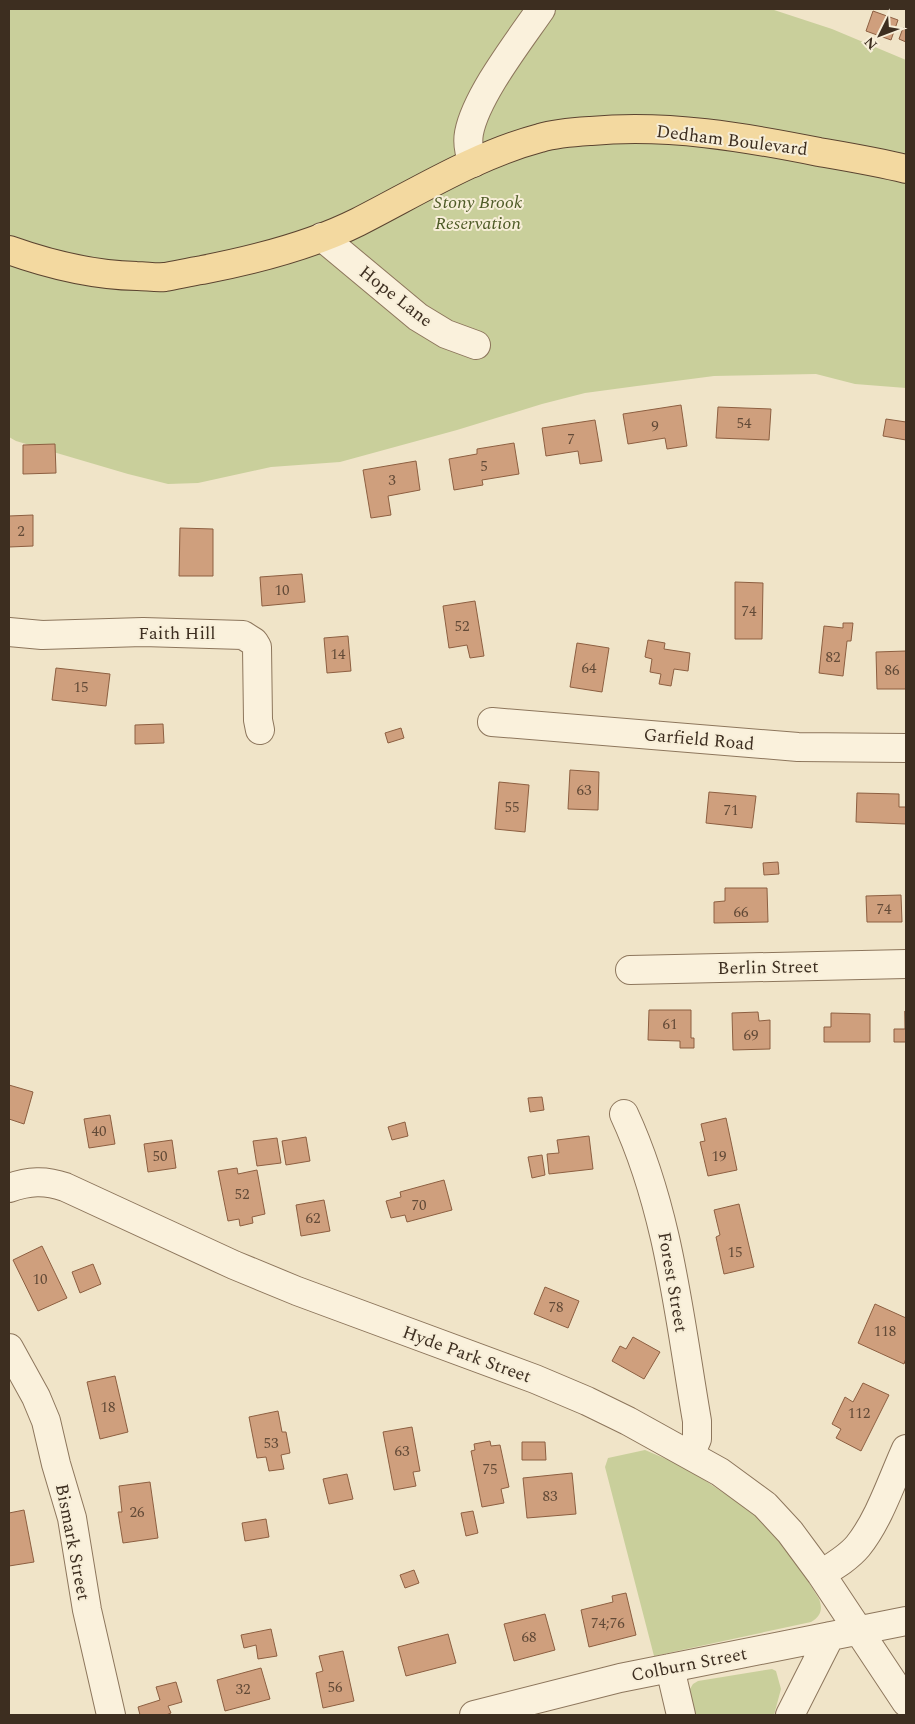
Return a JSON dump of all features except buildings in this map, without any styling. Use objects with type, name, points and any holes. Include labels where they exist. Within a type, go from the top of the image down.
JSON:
[{"type":"main road","name":"Dedham Boulevard","points":[[9,250],[44,262],[80,271],[122,276],[164,277],[251,259],[322,237],[355,224],[473,163],[510,147],[542,137],[606,130],[644,129],[720,135],[764,141],[906,169]]},
{"type":"street","points":[[473,163],[468,149],[468,134],[472,118],[506,60],[541,9]]},
{"type":"street","name":"Hope Lane","points":[[322,237],[418,317],[446,334],[476,345]]},
{"type":"street","name":"Faith Hill","points":[[9,632],[42,635],[143,632],[243,635],[254,642],[257,648],[258,720],[260,730]]},
{"type":"street","name":"Garfield Road","points":[[492,722],[798,747],[906,748]]},
{"type":"street","name":"Berlin Street","points":[[630,970],[906,964]]},
{"type":"street","name":"Forest Street","points":[[624,1114],[644,1161],[664,1232],[697,1421],[697,1439],[690,1455]]},
{"type":"street","name":"Hyde Park Street","points":[[9,1188],[43,1181],[65,1187],[234,1265],[290,1288],[563,1390],[621,1417],[690,1455],[737,1483],[765,1505],[790,1532],[860,1630],[906,1702]]},
{"type":"street","name":"Bismark Street","points":[[9,1348],[36,1396],[46,1421],[72,1518],[87,1610],[111,1715]]},
{"type":"street","points":[[821,1574],[850,1554],[866,1534],[906,1450]]},
{"type":"street","name":"Colburn Street","points":[[474,1715],[587,1686],[906,1621]]},
{"type":"street","points":[[790,1715],[830,1636]]},
{"type":"street","points":[[670,1668],[681,1715]]},
{"type":"green space","name":"Stony Brook Reservation","points":[[9,9],[771,9],[832,29],[906,60],[906,388],[855,384],[816,374],[714,376],[637,386],[585,393],[542,404],[457,430],[340,462],[271,467],[198,483],[168,484],[16,441],[9,437]]},
{"type":"green space","points":[[645,1450],[685,1467],[758,1516],[787,1547],[819,1599],[821,1609],[819,1615],[811,1622],[654,1656],[605,1467],[608,1458]]},
{"type":"green space","points":[[772,1669],[776,1671],[781,1689],[774,1715],[694,1715],[690,1689],[698,1681]]}]
